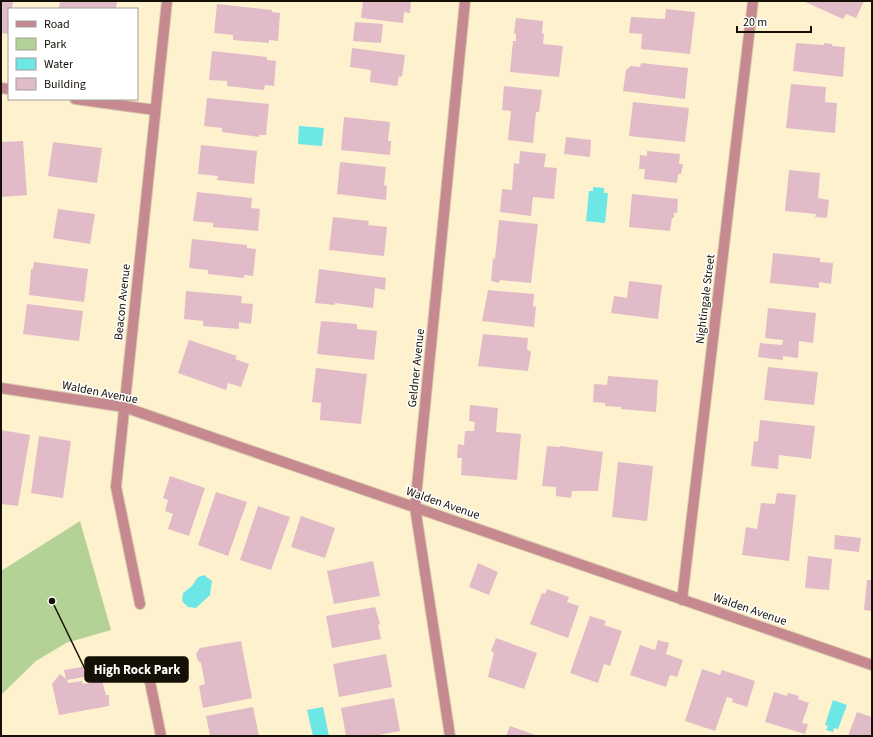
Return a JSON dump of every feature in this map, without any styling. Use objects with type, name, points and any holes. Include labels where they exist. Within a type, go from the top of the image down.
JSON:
[{"type":"street","name":"Beacon Avenue","points":[[140,604],[116,487],[155,110],[168,1]]},
{"type":"street","name":"Geldner Avenue","points":[[450,736],[415,507],[465,1]]},
{"type":"street","name":"Nightingale Street","points":[[682,600],[753,1]]},
{"type":"street","points":[[82,100],[155,110]]},
{"type":"street","name":"Walden Avenue","points":[[1,388],[124,407],[872,665]]},
{"type":"street","points":[[147,667],[161,736]]},
{"type":"green space","points":[[80,521],[111,630],[66,643],[36,661],[1,695],[1,571]]},
{"type":"water","points":[[299,126],[324,128],[322,146],[298,144]]},
{"type":"water","points":[[593,187],[604,188],[604,193],[608,193],[605,223],[586,221],[589,191],[593,191]]},
{"type":"water","points":[[204,575],[212,581],[210,595],[196,608],[188,607],[182,601],[183,593],[192,586],[198,577]]},
{"type":"water","points":[[833,700],[847,705],[838,729],[834,728],[833,732],[826,730],[828,726],[825,725]]},
{"type":"water","points":[[323,707],[329,736],[313,736],[307,710]]},
{"type":"building","points":[[1,1],[13,1],[12,8],[8,8],[8,34],[1,33]]},
{"type":"building","points":[[60,1],[117,1],[116,8],[59,8]]},
{"type":"building","points":[[363,1],[411,1],[410,13],[404,12],[403,23],[361,18]]},
{"type":"building","points":[[803,1],[864,1],[856,18],[846,14],[843,19]]},
{"type":"building","points":[[217,4],[272,10],[272,12],[280,13],[278,41],[269,40],[269,43],[233,40],[233,35],[214,33]]},
{"type":"building","points":[[666,9],[695,12],[690,54],[641,49],[642,34],[629,33],[631,17],[665,19]]},
{"type":"building","points":[[516,18],[543,21],[543,44],[563,46],[559,77],[510,72],[513,41],[516,41],[516,34],[514,33]]},
{"type":"building","points":[[355,22],[383,24],[381,43],[353,41]]},
{"type":"building","points":[[796,43],[824,45],[824,43],[832,44],[832,46],[845,47],[843,77],[793,71]]},
{"type":"building","points":[[352,48],[405,55],[402,77],[399,76],[397,86],[370,82],[371,70],[350,67]]},
{"type":"building","points":[[212,51],[267,57],[267,60],[276,61],[274,86],[265,85],[264,90],[227,86],[227,81],[209,80]]},
{"type":"building","points":[[641,63],[688,68],[685,99],[623,91],[626,70],[631,66],[640,67]]},
{"type":"building","points":[[791,84],[826,87],[825,102],[837,103],[835,133],[786,128]]},
{"type":"building","points":[[504,86],[542,90],[539,112],[536,112],[533,143],[508,140],[511,111],[502,110]]},
{"type":"building","points":[[207,98],[269,104],[266,135],[259,135],[259,137],[222,132],[222,128],[204,126]]},
{"type":"building","points":[[633,102],[689,108],[685,142],[629,136]]},
{"type":"building","points":[[344,117],[390,122],[388,141],[391,141],[390,155],[341,150]]},
{"type":"building","points":[[566,137],[591,140],[590,157],[564,154]]},
{"type":"building","points":[[23,141],[27,195],[1,197],[1,142]]},
{"type":"building","points":[[53,142],[102,148],[97,183],[48,176]]},
{"type":"building","points":[[201,145],[257,151],[254,184],[217,180],[218,176],[198,174]]},
{"type":"building","points":[[520,151],[546,154],[544,167],[557,168],[554,199],[533,197],[531,216],[500,212],[502,189],[512,190],[514,163],[519,164]]},
{"type":"building","points":[[647,151],[680,154],[679,164],[683,164],[681,174],[678,174],[677,183],[644,179],[645,169],[639,169],[640,155],[647,156]]},
{"type":"building","points":[[340,162],[386,167],[384,185],[387,186],[386,200],[337,194]]},
{"type":"building","points":[[789,170],[820,173],[818,198],[829,200],[827,218],[815,217],[816,214],[785,211]]},
{"type":"building","points":[[197,192],[252,198],[251,208],[260,209],[258,231],[213,227],[213,223],[193,221]]},
{"type":"building","points":[[632,194],[678,199],[677,213],[674,213],[674,218],[672,218],[670,231],[629,227]]},
{"type":"building","points":[[58,209],[95,214],[90,244],[53,238]]},
{"type":"building","points":[[333,217],[369,221],[368,225],[387,227],[384,256],[329,250]]},
{"type":"building","points":[[499,220],[538,224],[531,283],[500,280],[499,283],[491,281]]},
{"type":"building","points":[[192,239],[247,245],[247,248],[256,249],[253,276],[244,275],[244,278],[208,274],[208,270],[189,268]]},
{"type":"building","points":[[773,253],[820,258],[820,262],[833,263],[831,284],[819,282],[819,288],[770,283]]},
{"type":"building","points":[[34,262],[88,269],[84,302],[29,295],[31,269],[33,269]]},
{"type":"building","points":[[319,269],[386,278],[385,290],[375,288],[373,308],[335,303],[335,305],[315,303]]},
{"type":"building","points":[[629,281],[662,285],[658,319],[611,313],[614,296],[627,298]]},
{"type":"building","points":[[488,290],[534,294],[533,306],[536,307],[534,327],[482,321]]},
{"type":"building","points":[[186,291],[242,296],[241,303],[253,304],[251,324],[239,322],[239,329],[203,326],[203,321],[184,319]]},
{"type":"building","points":[[27,304],[83,311],[79,341],[23,334]]},
{"type":"building","points":[[768,308],[816,313],[813,343],[799,341],[798,358],[783,356],[783,360],[758,357],[760,343],[782,345],[783,340],[765,338]]},
{"type":"building","points":[[321,321],[357,324],[357,329],[377,331],[374,360],[317,354]]},
{"type":"building","points":[[483,334],[528,338],[527,349],[531,352],[528,371],[478,366]]},
{"type":"building","points":[[189,340],[237,356],[235,359],[249,364],[241,387],[228,383],[226,390],[178,373]]},
{"type":"building","points":[[768,367],[818,372],[814,405],[764,400]]},
{"type":"building","points":[[316,368],[367,374],[361,424],[320,420],[321,403],[312,402]]},
{"type":"building","points":[[608,376],[658,380],[656,412],[621,409],[621,407],[605,406],[605,403],[593,402],[594,384],[607,385]]},
{"type":"building","points":[[470,405],[498,408],[496,432],[521,434],[517,480],[461,475],[462,458],[457,458],[458,444],[464,445],[465,431],[474,431],[475,422],[469,421]]},
{"type":"building","points":[[760,420],[815,426],[811,459],[779,455],[778,469],[751,466],[754,441],[758,442]]},
{"type":"building","points":[[1,430],[30,435],[18,506],[1,504]]},
{"type":"building","points":[[39,436],[71,441],[63,498],[31,493]]},
{"type":"building","points":[[547,446],[560,446],[603,452],[598,491],[572,491],[571,498],[556,496],[556,487],[542,486]]},
{"type":"building","points":[[618,462],[653,466],[647,521],[612,517]]},
{"type":"building","points":[[170,476],[205,488],[189,536],[168,529],[173,514],[165,511],[168,500],[163,498]]},
{"type":"building","points":[[216,492],[247,502],[228,556],[198,545]]},
{"type":"building","points":[[777,493],[796,495],[789,561],[742,555],[746,527],[757,529],[761,503],[775,504]]},
{"type":"building","points":[[258,506],[290,517],[271,570],[240,560]]},
{"type":"building","points":[[301,516],[335,528],[325,558],[291,547]]},
{"type":"building","points":[[835,535],[861,538],[859,552],[834,549]]},
{"type":"building","points":[[808,556],[832,559],[829,590],[805,588]]},
{"type":"building","points":[[373,561],[380,596],[334,604],[327,571]]},
{"type":"building","points":[[478,563],[498,572],[489,595],[469,587]]},
{"type":"building","points":[[867,580],[872,580],[872,611],[864,610]]},
{"type":"building","points":[[547,589],[569,597],[567,602],[579,606],[568,638],[530,624],[542,593],[545,594]]},
{"type":"building","points":[[375,607],[380,624],[378,625],[381,639],[332,648],[326,616]]},
{"type":"building","points":[[590,616],[606,621],[604,625],[622,631],[610,666],[604,664],[598,683],[570,673]]},
{"type":"building","points":[[496,638],[537,653],[524,689],[488,677],[494,653],[491,651]]},
{"type":"building","points":[[658,640],[669,643],[666,654],[683,660],[677,677],[670,675],[666,687],[630,675],[640,645],[655,650]]},
{"type":"building","points":[[241,641],[252,698],[203,708],[199,686],[205,684],[201,663],[198,661],[196,654],[200,648]]},
{"type":"building","points":[[386,654],[392,687],[339,697],[333,664]]},
{"type":"building","points":[[87,666],[89,676],[67,680],[68,683],[82,681],[83,684],[102,681],[106,695],[109,695],[109,706],[59,715],[52,684],[60,674],[66,679],[64,670]]},
{"type":"building","points":[[702,669],[720,675],[722,670],[755,681],[747,707],[732,702],[733,699],[727,697],[715,731],[685,721]]},
{"type":"building","points":[[774,692],[787,696],[788,693],[799,696],[798,699],[809,703],[802,723],[808,724],[805,734],[765,722]]},
{"type":"building","points":[[394,698],[400,731],[373,736],[346,736],[341,708]]},
{"type":"building","points":[[253,707],[259,736],[210,736],[206,716]]},
{"type":"building","points":[[857,712],[872,717],[872,736],[848,736]]},
{"type":"building","points":[[510,726],[538,736],[506,736]]},
{"type":"place","name":"High Rock Park","points":[[52,601]]}]
